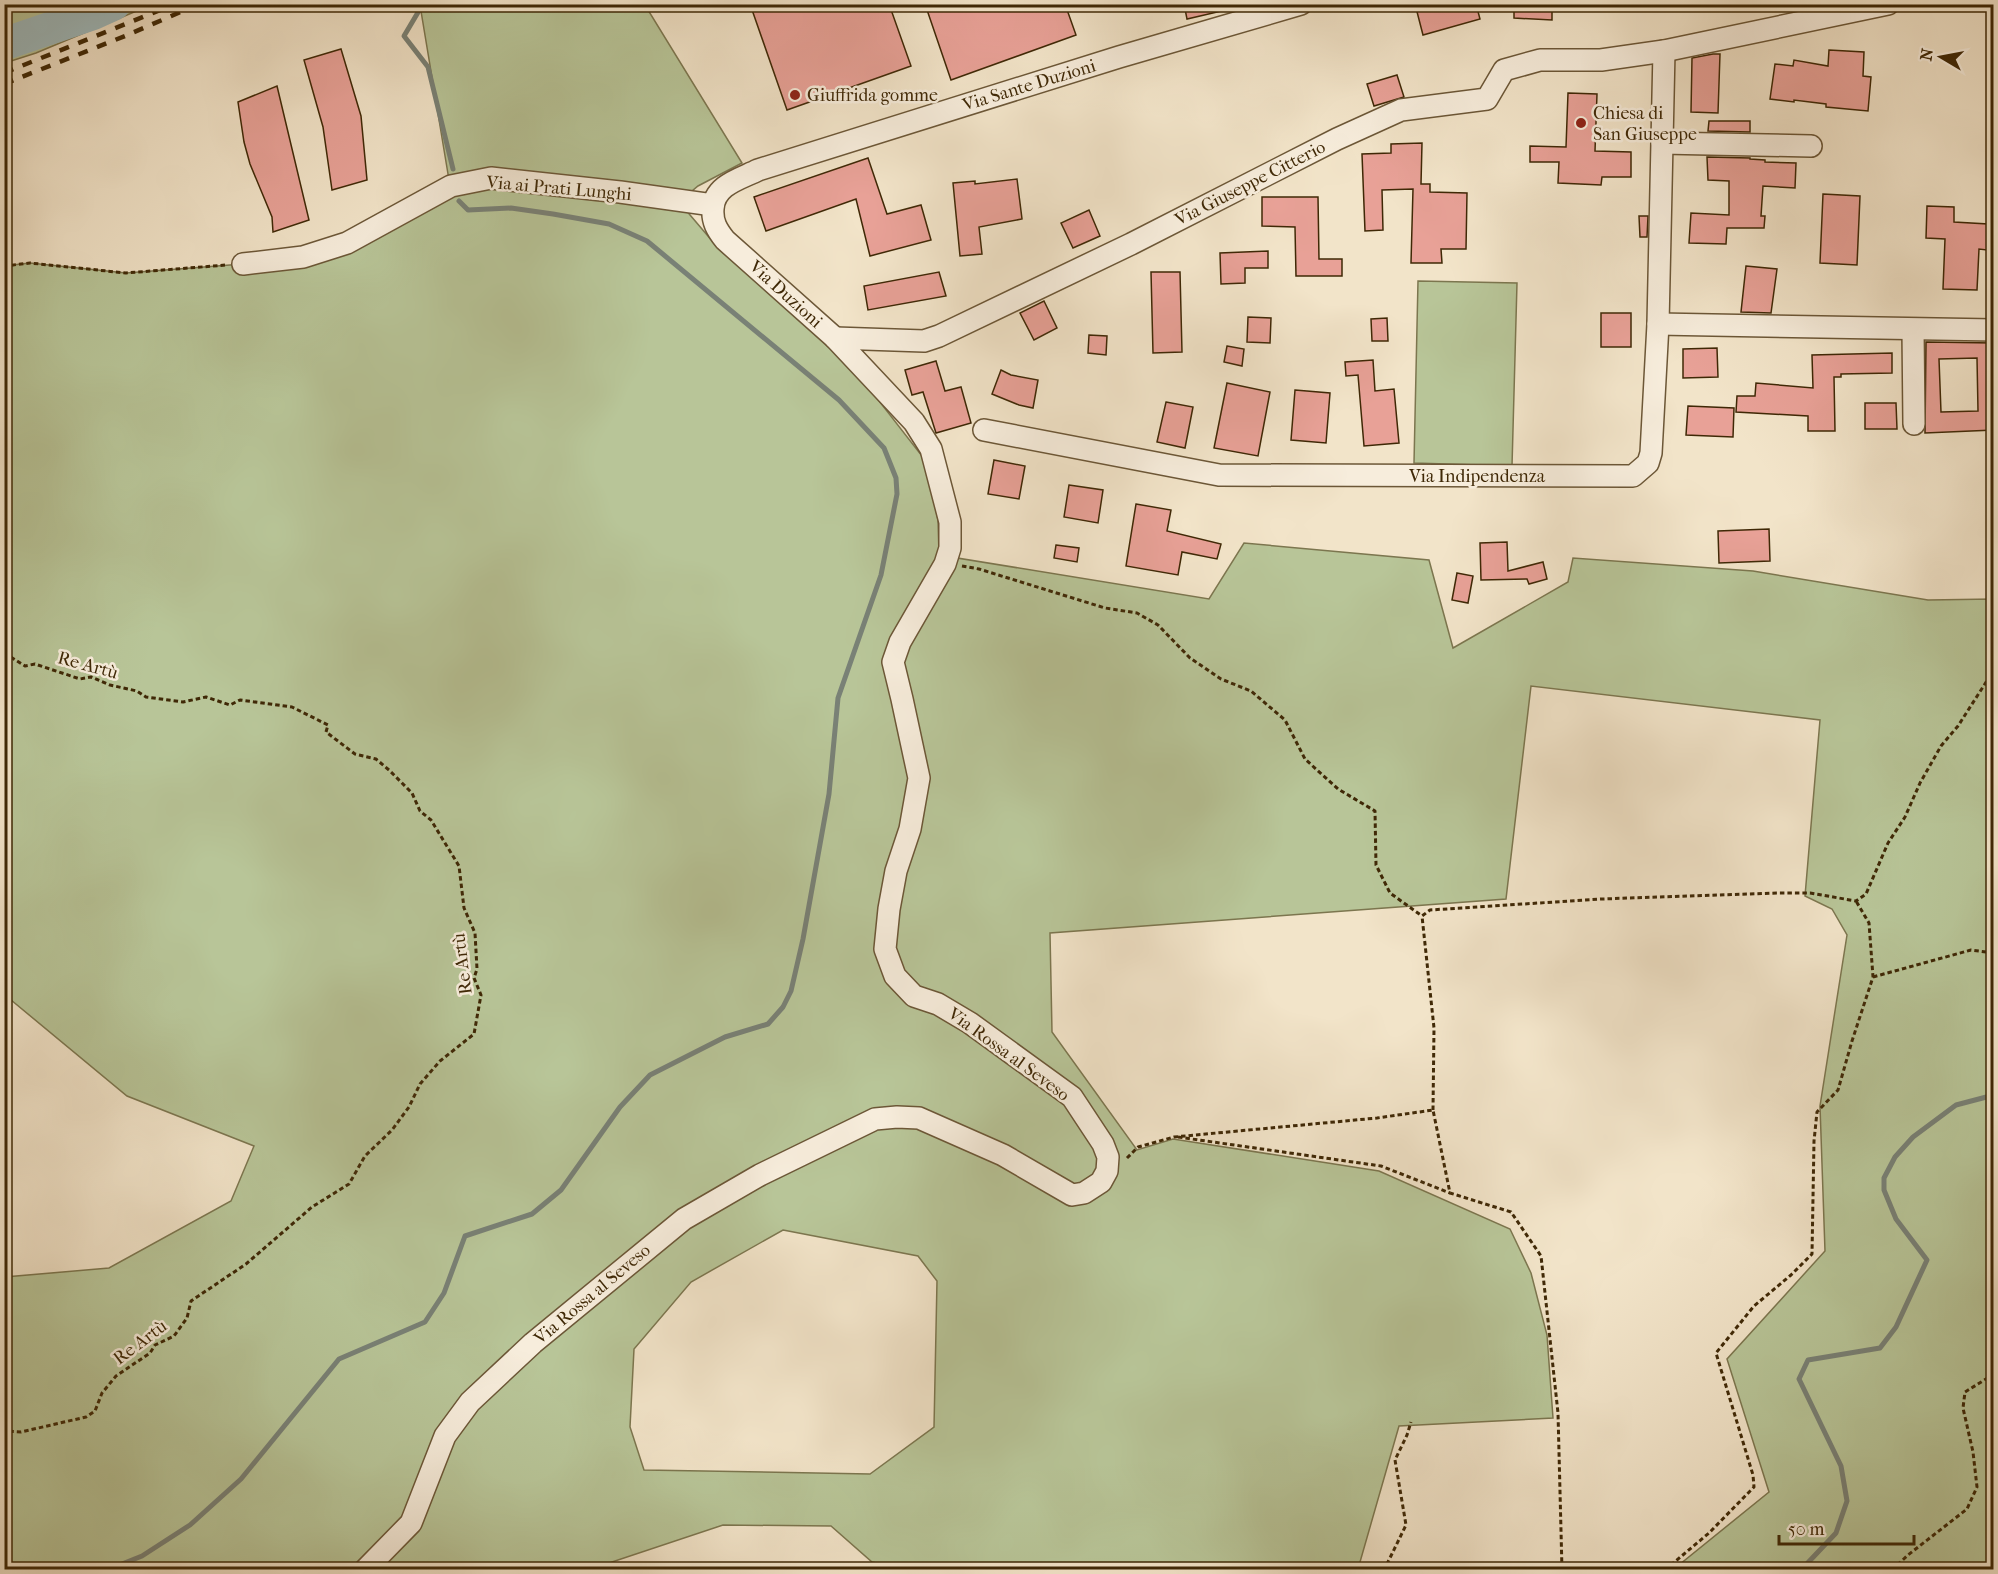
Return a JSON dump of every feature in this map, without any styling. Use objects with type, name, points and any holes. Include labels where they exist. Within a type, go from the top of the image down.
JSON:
[{"type":"street","name":"Via Sante Duzioni","points":[[713,206],[715,197],[721,189],[758,170],[1119,57],[1301,4]]},
{"type":"street","points":[[1664,51],[1888,4]]},
{"type":"street","name":"Via Indipendenza","points":[[984,430],[1219,475],[1633,476],[1648,463],[1651,453],[1658,324],[1664,51]]},
{"type":"street","name":"Via Giuseppe Citterio","points":[[835,338],[924,341],[939,336],[1131,244],[1337,139],[1401,110],[1487,99],[1504,70],[1540,60],[1601,60],[1664,51]]},
{"type":"street","points":[[1662,143],[1811,146]]},
{"type":"street","name":"Via ai Prati Lunghi","points":[[243,264],[303,257],[347,243],[451,186],[491,178],[620,192],[713,206]]},
{"type":"street","name":"Via Duzioni","points":[[713,206],[716,229],[725,240],[835,338],[914,422]]},
{"type":"street","points":[[1658,324],[1994,330]]},
{"type":"street","points":[[1913,330],[1914,424]]},
{"type":"street","name":"Via Rossa al Seveso","points":[[365,1569],[411,1523],[445,1436],[470,1402],[533,1343],[684,1219],[760,1175],[875,1119],[897,1117],[919,1118],[1003,1155],[1072,1195],[1084,1194],[1101,1182],[1107,1171],[1108,1157],[1103,1144],[1072,1097],[970,1023],[938,1004],[914,996],[895,976],[885,950],[896,871],[910,829],[919,778],[893,662],[900,642],[945,564],[950,549],[950,522],[931,449],[914,422]]},
{"type":"path","points":[[4,266],[30,263],[126,273],[243,264]]},
{"type":"path","points":[[945,564],[979,569],[1105,608],[1137,613],[1158,625],[1190,658],[1221,679],[1251,691],[1285,720],[1305,759],[1338,789],[1375,811],[1376,866],[1390,893],[1422,916],[1434,1028],[1433,1110],[1450,1193]]},
{"type":"path","name":"Re Artù","points":[[4,658],[9,656],[25,666],[35,664],[80,679],[91,677],[110,685],[137,691],[146,697],[183,702],[206,697],[230,705],[240,700],[292,707],[328,725],[326,732],[355,753],[376,759],[412,793],[420,811],[431,820],[459,866],[464,908],[475,933],[477,969],[474,978],[481,995],[474,1034],[440,1061],[420,1084],[409,1107],[392,1130],[365,1156],[349,1184],[312,1207],[246,1264],[191,1301],[187,1318],[174,1336],[155,1345],[150,1353],[116,1376],[102,1393],[95,1411],[86,1417],[21,1432],[4,1431]]},
{"type":"path","points":[[1422,916],[1430,910],[1601,899],[1810,893],[1856,901],[1866,894],[1888,843],[1905,817],[1920,783],[1941,746],[1976,701],[1990,676],[1994,675]]},
{"type":"path","points":[[1665,1569],[1708,1533],[1754,1487],[1753,1475],[1716,1353],[1754,1306],[1812,1254],[1814,1141],[1817,1112],[1838,1090],[1873,977],[1869,923],[1856,901]]},
{"type":"path","points":[[1873,977],[1971,950],[1994,953]]},
{"type":"path","points":[[1107,1171],[1119,1165],[1138,1147],[1173,1137],[1377,1118],[1433,1110]]},
{"type":"path","points":[[1173,1137],[1381,1167],[1450,1193],[1511,1212],[1541,1256],[1558,1413],[1562,1569]]},
{"type":"path","points":[[1892,1569],[1967,1509],[1977,1487],[1973,1452],[1963,1408],[1965,1392],[1994,1374]]},
{"type":"path","points":[[1365,1569],[1387,1564],[1406,1525],[1395,1460],[1411,1422]]},
{"type":"green space","points":[[5,4],[151,5],[36,53],[5,63]]},
{"type":"green space","points":[[420,5],[645,5],[742,163],[698,186],[679,202],[719,249],[811,327],[862,379],[922,456],[931,484],[938,520],[939,555],[1209,599],[1244,543],[1429,560],[1453,648],[1568,582],[1573,558],[1753,571],[1928,600],[1993,599],[1993,1569],[1674,1569],[1769,1492],[1727,1359],[1825,1251],[1820,1106],[1847,935],[1832,909],[1805,896],[1820,720],[1531,686],[1506,899],[1050,933],[1052,1032],[1137,1150],[1173,1139],[1379,1171],[1510,1229],[1531,1273],[1547,1335],[1553,1418],[1399,1426],[1358,1569],[903,1569],[872,1562],[831,1526],[723,1525],[591,1569],[5,1569],[5,1277],[109,1268],[231,1201],[254,1146],[127,1096],[5,995],[4,266],[30,263],[126,273],[303,257],[450,186]],"holes":[[[783,1230],[918,1256],[937,1281],[934,1427],[870,1474],[644,1470],[630,1427],[634,1349],[691,1282]]]},
{"type":"green space","points":[[1418,281],[1517,283],[1512,466],[1414,463]]},
{"type":"building","points":[[750,4],[889,4],[911,66],[787,110]]},
{"type":"building","points":[[925,4],[1065,4],[1076,35],[951,80]]},
{"type":"building","points":[[1184,4],[1226,4],[1226,10],[1187,19]]},
{"type":"building","points":[[1415,4],[1476,4],[1480,19],[1423,35]]},
{"type":"building","points":[[1514,4],[1552,4],[1552,20],[1514,18]]},
{"type":"building","points":[[341,49],[361,116],[367,180],[332,190],[323,127],[304,60]]},
{"type":"building","points":[[1829,50],[1864,52],[1863,76],[1871,77],[1868,111],[1826,107],[1826,104],[1794,100],[1794,102],[1770,99],[1775,64],[1793,66],[1794,60],[1828,66]]},
{"type":"building","points":[[1720,54],[1718,113],[1691,112],[1692,58]]},
{"type":"building","points":[[1397,75],[1404,97],[1374,106],[1367,84]]},
{"type":"building","points":[[277,86],[309,220],[273,232],[272,217],[250,164],[244,142],[238,102]]},
{"type":"building","name":"Chiesa di San Giuseppe","points":[[1568,93],[1597,94],[1595,151],[1631,152],[1631,177],[1602,177],[1601,185],[1558,183],[1559,162],[1530,162],[1530,146],[1566,147]]},
{"type":"building","points":[[1709,121],[1750,121],[1750,132],[1708,131]]},
{"type":"building","points":[[1422,143],[1421,184],[1430,184],[1430,192],[1467,193],[1466,249],[1441,249],[1442,263],[1411,263],[1413,189],[1382,190],[1383,230],[1365,231],[1362,154],[1391,153],[1391,144]]},
{"type":"building","points":[[1707,157],[1750,158],[1765,160],[1765,162],[1796,163],[1795,188],[1763,186],[1761,216],[1765,216],[1764,228],[1727,228],[1726,244],[1689,243],[1691,213],[1729,215],[1729,181],[1708,180]]},
{"type":"building","points":[[868,158],[887,214],[921,205],[931,240],[870,256],[856,199],[766,231],[754,197]]},
{"type":"building","points":[[1017,179],[1022,219],[979,227],[982,254],[960,256],[953,183],[975,181],[975,184]]},
{"type":"building","points":[[1823,194],[1860,196],[1857,265],[1820,263]]},
{"type":"building","points":[[1262,197],[1318,197],[1319,259],[1342,259],[1342,276],[1296,276],[1295,227],[1262,226]]},
{"type":"building","points":[[1927,206],[1954,207],[1954,222],[1988,224],[1987,250],[1979,249],[1977,290],[1943,289],[1945,239],[1926,238]]},
{"type":"building","points":[[1089,210],[1100,236],[1073,248],[1061,223]]},
{"type":"building","points":[[1639,216],[1648,216],[1647,237],[1640,237]]},
{"type":"building","points":[[1268,251],[1268,268],[1245,268],[1245,283],[1221,284],[1220,253]]},
{"type":"building","points":[[1746,266],[1777,269],[1771,313],[1741,312]]},
{"type":"building","points":[[939,272],[946,296],[868,310],[864,286]]},
{"type":"building","points":[[1151,272],[1180,272],[1182,352],[1153,353]]},
{"type":"building","points":[[1044,301],[1057,328],[1034,340],[1020,313]]},
{"type":"building","points":[[1601,313],[1631,313],[1631,347],[1601,347]]},
{"type":"building","points":[[1248,317],[1271,318],[1270,343],[1247,342]]},
{"type":"building","points":[[1387,318],[1388,341],[1372,341],[1371,319]]},
{"type":"building","points":[[1089,335],[1107,336],[1106,355],[1088,353]]},
{"type":"building","points":[[1926,342],[1994,343],[1994,430],[1925,433]],"holes":[[[1977,358],[1978,411],[1941,412],[1939,359]]]},
{"type":"building","points":[[1227,346],[1244,349],[1242,366],[1224,362]]},
{"type":"building","points":[[1717,348],[1718,377],[1683,378],[1683,349]]},
{"type":"building","points":[[1892,353],[1892,373],[1841,374],[1841,377],[1834,377],[1835,431],[1808,431],[1808,416],[1736,412],[1737,396],[1755,396],[1756,383],[1813,388],[1812,355]]},
{"type":"building","points":[[1373,360],[1375,391],[1394,389],[1399,443],[1364,446],[1358,375],[1346,376],[1345,362]]},
{"type":"building","points":[[936,361],[945,391],[961,387],[971,423],[936,433],[923,392],[912,395],[905,370]]},
{"type":"building","points":[[1001,370],[1011,375],[1038,380],[1033,408],[992,394]]},
{"type":"building","points":[[1227,383],[1270,392],[1258,456],[1214,448]]},
{"type":"building","points":[[1295,390],[1330,393],[1326,443],[1291,440]]},
{"type":"building","points":[[1166,402],[1193,407],[1185,448],[1157,442]]},
{"type":"building","points":[[1865,403],[1896,403],[1897,429],[1865,429]]},
{"type":"building","points":[[1688,406],[1734,408],[1733,437],[1686,435]]},
{"type":"building","points":[[994,460],[1025,466],[1019,499],[988,494]]},
{"type":"building","points":[[1069,485],[1103,490],[1098,523],[1064,517]]},
{"type":"building","points":[[1136,504],[1171,510],[1167,531],[1221,544],[1217,559],[1182,552],[1178,575],[1126,566]]},
{"type":"building","points":[[1769,529],[1770,561],[1719,563],[1718,531]]},
{"type":"building","points":[[1507,542],[1508,571],[1543,562],[1547,579],[1529,584],[1527,579],[1481,580],[1480,543]]},
{"type":"building","points":[[1056,545],[1079,548],[1077,562],[1054,558]]},
{"type":"building","points":[[1457,573],[1473,576],[1468,603],[1452,600]]},
{"type":"waterway","points":[[4,44],[92,14],[114,4]]},
{"type":"waterway","points":[[421,4],[404,36],[428,67],[453,169]]},
{"type":"waterway","points":[[107,1570],[142,1556],[190,1525],[241,1479],[339,1359],[425,1322],[444,1293],[465,1236],[532,1214],[561,1190],[620,1107],[650,1075],[725,1037],[768,1024],[783,1007],[791,991],[803,939],[829,794],[838,698],[881,575],[897,494],[896,478],[884,448],[839,400],[647,241],[609,224],[511,208],[468,210],[459,201]]},
{"type":"waterway","points":[[1801,1570],[1836,1533],[1847,1501],[1841,1466],[1799,1379],[1808,1360],[1880,1348],[1896,1327],[1927,1260],[1896,1219],[1884,1190],[1884,1178],[1895,1157],[1913,1137],[1956,1105],[1994,1095]]},
{"type":"waterway","points":[[4,1568],[9,1570]]},
{"type":"railway","points":[[4,73],[175,4]]},
{"type":"railway","points":[[4,84],[199,4]]},
{"type":"place","name":"Giuffrida gomme","points":[[795,95]]},
{"type":"place","name":"Chiesa di San Giuseppe","points":[[1581,123]]}]
